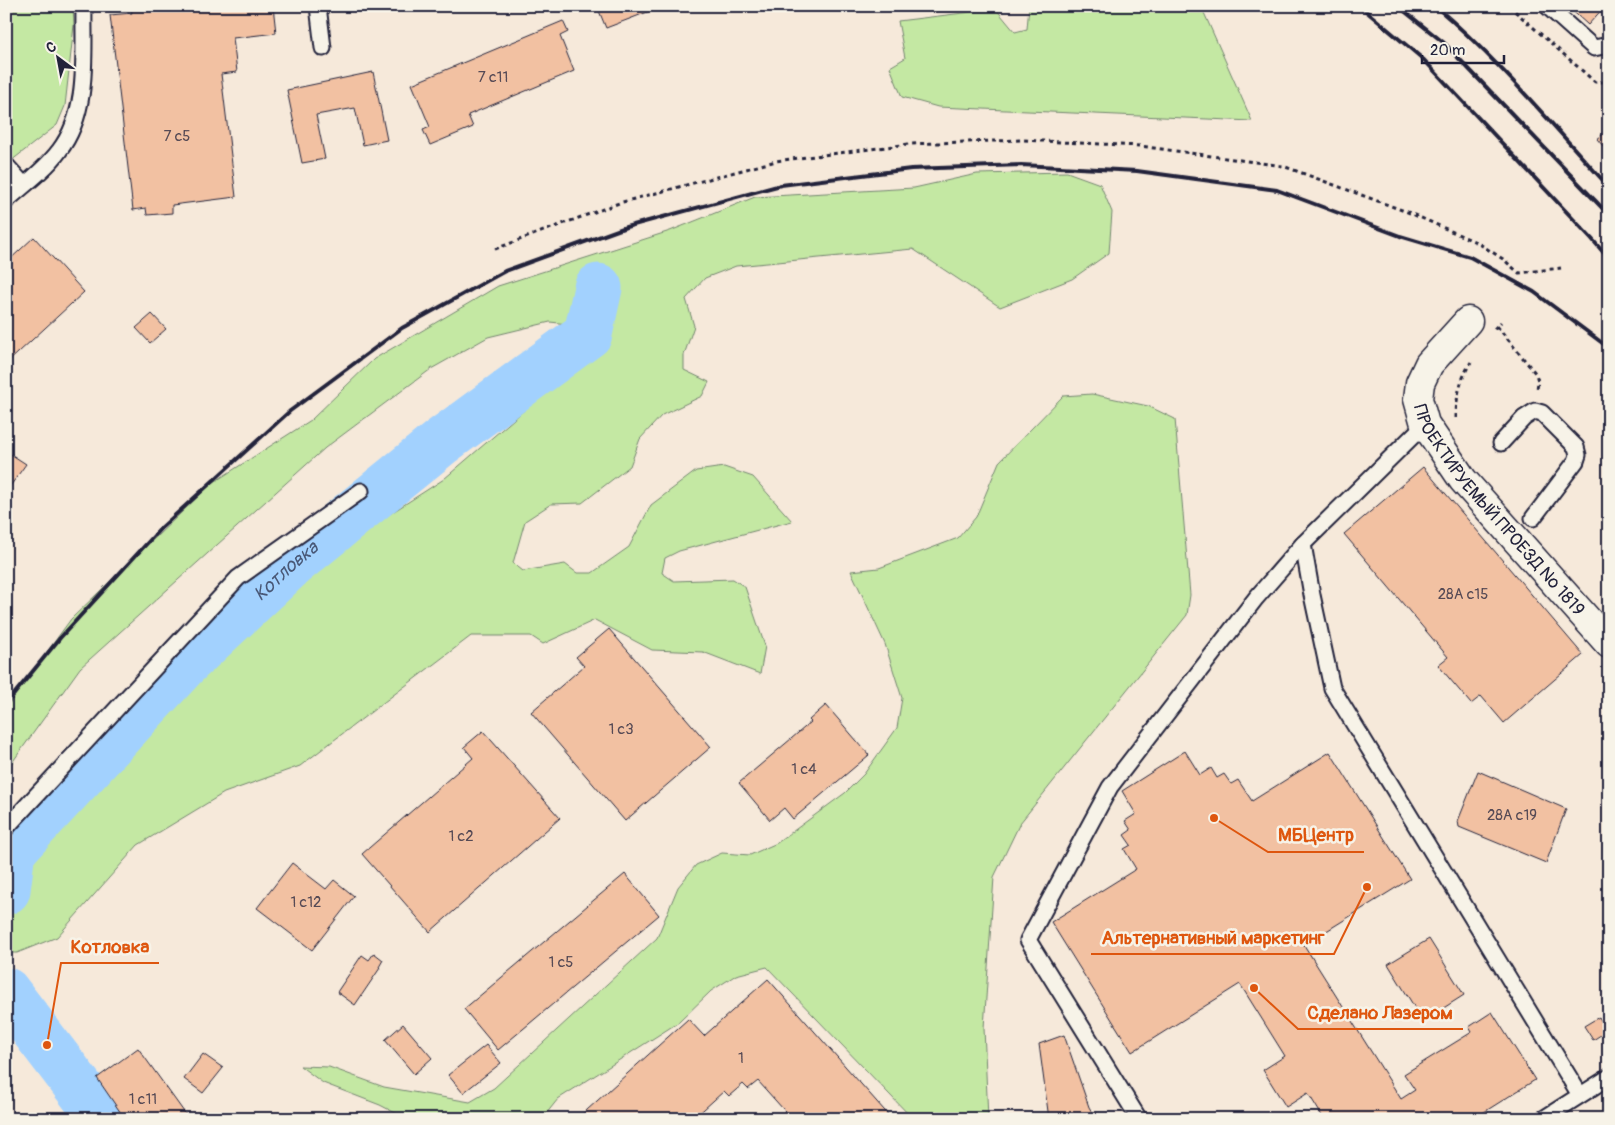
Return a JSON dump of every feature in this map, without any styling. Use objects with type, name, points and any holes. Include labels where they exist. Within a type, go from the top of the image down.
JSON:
[{"type":"street","name":"ПРОЕКТИРУЕМЫЙ ПРОЕЗД № 1819","points":[[1480,327],[1428,364],[1420,383],[1418,399],[1425,424],[1463,480],[1609,644]]},
{"type":"lane","points":[[6,201],[59,150],[69,134],[76,117],[82,87],[84,6]]},
{"type":"lane","points":[[318,6],[323,48]]},
{"type":"lane","points":[[1547,6],[1594,48],[1609,45]]},
{"type":"lane","points":[[6,165],[24,185]]},
{"type":"lane","points":[[1501,443],[1524,418],[1535,411],[1542,413],[1576,447],[1578,455],[1576,461],[1533,518]]},
{"type":"lane","points":[[1139,1119],[1028,940],[1110,787],[1256,598],[1303,544],[1425,424]]},
{"type":"lane","points":[[6,828],[238,578],[361,491]]},
{"type":"lane","points":[[1303,544],[1332,688],[1580,1095]]},
{"type":"lane","points":[[1543,1119],[1609,1077]]},
{"type":"path","points":[[1509,6],[1595,82],[1609,82]]},
{"type":"path","points":[[495,249],[619,203],[776,161],[909,144],[1022,140],[1140,146],[1283,166],[1410,213],[1478,243],[1503,258],[1519,273],[1561,268]]},
{"type":"path","points":[[1480,327],[1497,326],[1501,322]]},
{"type":"path","points":[[1497,326],[1536,374],[1538,381],[1535,411]]},
{"type":"path","points":[[1456,422],[1456,400],[1465,371],[1475,355]]},
{"type":"green space","points":[[6,6],[73,6],[74,25],[65,106],[57,125],[11,161],[6,156]]},
{"type":"green space","points":[[1029,6],[1201,6],[1252,121],[938,107],[902,97],[890,67],[905,58],[898,21],[996,9],[1015,32],[1027,29]]},
{"type":"green space","points":[[1067,172],[1100,184],[1112,212],[1109,253],[1072,279],[1000,307],[913,249],[736,266],[705,278],[686,299],[694,326],[684,355],[684,370],[709,382],[702,396],[662,415],[640,439],[630,466],[582,503],[551,504],[525,521],[513,563],[523,571],[565,564],[577,573],[592,573],[629,547],[651,505],[696,471],[724,467],[753,477],[792,521],[679,551],[665,558],[662,573],[674,581],[733,579],[745,587],[765,646],[760,674],[703,652],[652,650],[595,620],[543,644],[531,636],[471,636],[300,766],[224,793],[138,845],[57,937],[17,953],[6,953],[6,864],[30,840],[219,624],[444,479],[578,364],[568,324],[550,322],[488,337],[431,369],[325,448],[80,668],[6,771],[6,708],[71,619],[211,484],[311,420],[374,359],[498,286],[670,231],[755,197],[914,188],[977,174]]},
{"type":"green space","points":[[1092,394],[1148,406],[1175,419],[1190,595],[1187,615],[1020,823],[994,877],[984,1028],[988,1119],[913,1119],[767,967],[736,975],[711,991],[679,1022],[558,1099],[542,1119],[407,1119],[380,1105],[323,1083],[300,1066],[329,1067],[384,1087],[470,1102],[494,1088],[657,938],[678,887],[696,865],[722,853],[750,855],[777,843],[845,793],[864,774],[897,728],[902,698],[885,644],[851,571],[879,568],[958,538],[976,517],[999,462],[1063,396]]},
{"type":"building","points":[[131,6],[273,6],[276,33],[233,38],[237,72],[221,74],[236,197],[172,205],[172,213],[147,215],[146,208],[133,210],[110,15],[132,13]]},
{"type":"building","points":[[597,6],[657,6],[658,8],[606,28]]},
{"type":"building","points":[[1567,6],[1605,6],[1588,25]]},
{"type":"building","points":[[563,21],[568,32],[560,36],[574,71],[468,115],[473,127],[430,145],[423,130],[430,127],[412,84]]},
{"type":"building","points":[[373,72],[387,140],[363,145],[355,108],[316,115],[325,159],[302,163],[287,90]]},
{"type":"building","points":[[1609,130],[1609,153],[1597,139]]},
{"type":"building","points":[[34,237],[84,292],[6,364],[6,263]]},
{"type":"building","points":[[152,314],[166,329],[150,343],[136,328]]},
{"type":"building","points":[[6,451],[26,464],[6,492]]},
{"type":"building","points":[[1423,467],[1583,655],[1504,723],[1481,696],[1471,704],[1438,665],[1448,657],[1344,534]]},
{"type":"building","points":[[609,629],[711,747],[625,821],[531,712],[584,666],[576,657]]},
{"type":"building","points":[[826,705],[869,755],[793,819],[784,808],[770,820],[739,783],[811,722],[809,720]]},
{"type":"building","points":[[483,731],[560,818],[430,932],[362,854],[473,758],[464,747]]},
{"type":"building","points":[[1185,751],[1200,775],[1211,768],[1217,778],[1224,774],[1231,784],[1238,780],[1252,801],[1330,752],[1410,879],[1304,945],[1401,1099],[1415,1090],[1404,1074],[1472,1032],[1469,1027],[1492,1012],[1535,1080],[1473,1119],[1324,1119],[1308,1093],[1286,1107],[1263,1070],[1285,1056],[1240,984],[1132,1052],[1051,922],[1136,869],[1124,849],[1131,845],[1124,835],[1131,830],[1125,821],[1136,814],[1122,791]]},
{"type":"building","points":[[1478,771],[1566,809],[1546,863],[1459,827],[1458,821]]},
{"type":"building","points":[[292,863],[326,889],[334,880],[354,896],[312,950],[257,908]]},
{"type":"building","points":[[625,874],[659,915],[498,1050],[464,1009]]},
{"type":"building","points":[[1429,939],[1464,995],[1423,1021],[1388,964]]},
{"type":"building","points":[[374,953],[383,960],[380,968],[355,1005],[337,992],[362,955],[369,960]]},
{"type":"building","points":[[768,979],[892,1119],[792,1119],[758,1081],[748,1089],[743,1084],[729,1096],[724,1091],[693,1119],[577,1119],[688,1019],[704,1036]]},
{"type":"building","points":[[1599,1017],[1607,1031],[1593,1040],[1584,1026]]},
{"type":"building","points":[[403,1024],[432,1058],[414,1074],[385,1040]]},
{"type":"building","points":[[1064,1035],[1089,1107],[1096,1119],[1049,1119],[1039,1044]]},
{"type":"building","points":[[486,1045],[501,1063],[463,1093],[448,1075]]},
{"type":"building","points":[[138,1048],[189,1119],[125,1119],[97,1078]]},
{"type":"building","points":[[203,1054],[223,1068],[203,1093],[184,1079]]},
{"type":"waterway","name":"Котловка","points":[[6,890],[11,851],[185,663],[291,564],[441,442],[588,334],[598,288]]},
{"type":"waterway","name":"Котловка","points":[[6,992],[103,1119]]},
{"type":"railway","points":[[1360,6],[1424,60],[1609,259]]},
{"type":"railway","points":[[1398,6],[1443,42],[1609,215]]},
{"type":"railway","points":[[1435,6],[1481,48],[1609,187]]},
{"type":"railway","points":[[6,704],[60,638],[161,528],[290,411],[402,328],[505,271],[626,227],[781,185],[911,169],[1021,165],[1137,171],[1277,190],[1400,236],[1470,257],[1534,292],[1609,348]]},
{"type":"place","name":"МБЦентр","points":[[1214,818]]},
{"type":"place","name":"Альтернативный маркетинг","points":[[1367,887]]},
{"type":"place","name":"Сделано Лазером","points":[[1254,988]]},
{"type":"place","name":"Котловка","points":[[47,1045]]}]
